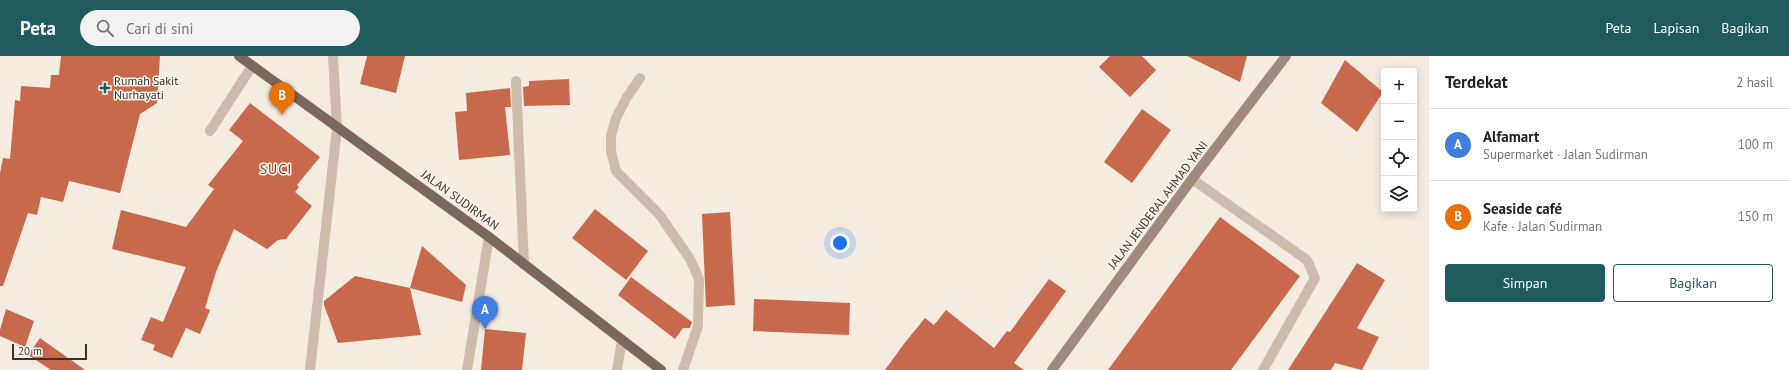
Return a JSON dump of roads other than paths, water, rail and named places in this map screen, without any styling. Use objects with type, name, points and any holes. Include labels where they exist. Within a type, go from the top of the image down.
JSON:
[{"type":"main road","name":"JALAN SUDIRMAN","points":[[239,56],[336,128],[489,237],[661,370]]},
{"type":"main road","name":"JALAN JENDERAL AHMAD YANI","points":[[1052,370],[1192,178],[1286,56]]},
{"type":"street","points":[[310,370],[336,128],[334,56]]},
{"type":"street","points":[[210,131],[252,66]]},
{"type":"street","points":[[640,78],[627,96],[616,118],[611,136],[611,151],[616,172],[659,214],[690,259],[698,279],[698,326],[682,370]]},
{"type":"street","points":[[516,81],[524,265]]},
{"type":"street","points":[[1192,178],[1307,260],[1315,278],[1263,370]]},
{"type":"street","points":[[467,370],[489,237]]},
{"type":"street","points":[[617,370],[622,340]]},
{"type":"place","name":"Rumah Sakit Nurhayati","points":[[105,88]]},
{"type":"place","name":"Seaside café","points":[[282,115]]},
{"type":"place","name":"Alfamart","points":[[485,329]]},
{"type":"district","name":"SUCI","points":[[276,169]]}]
